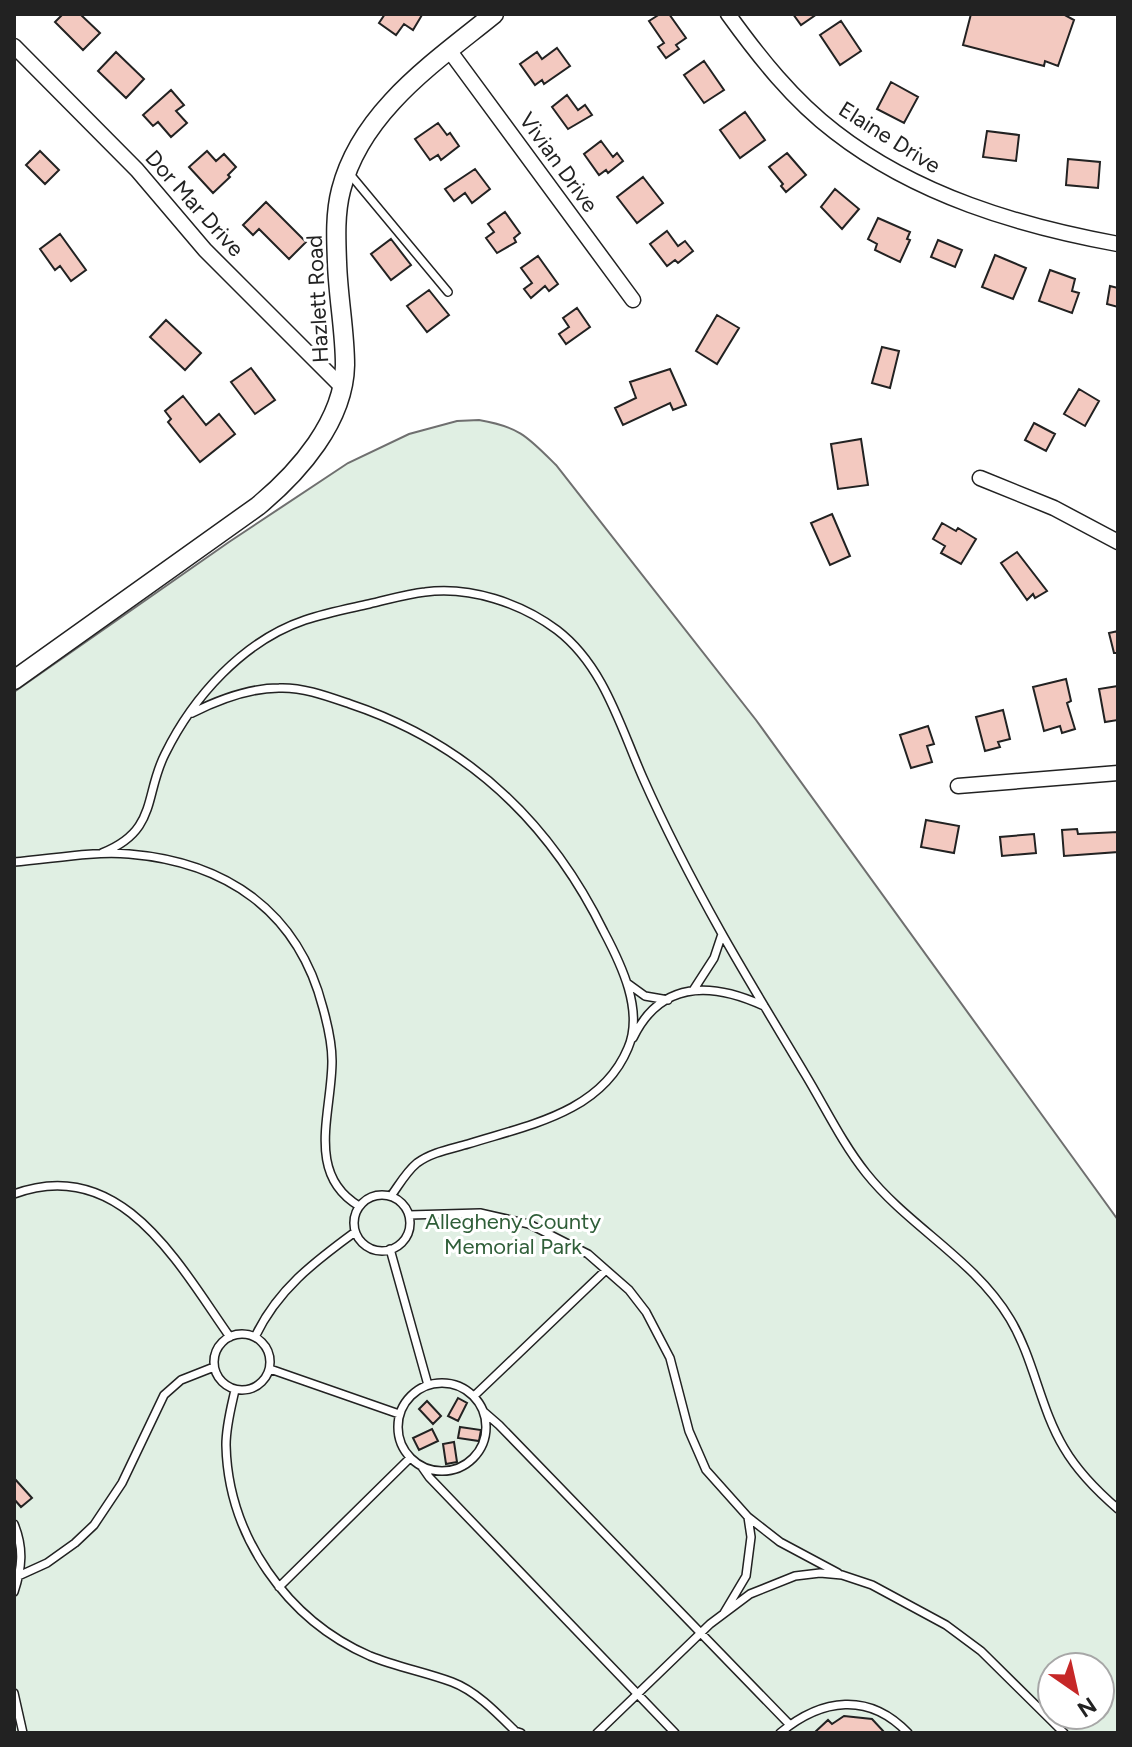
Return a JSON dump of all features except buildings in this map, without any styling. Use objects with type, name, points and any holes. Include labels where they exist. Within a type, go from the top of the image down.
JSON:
[{"type":"street","name":"Hazlett Road","points":[[14,680],[279,489],[320,437],[343,388],[345,352],[338,294],[336,234],[341,189],[348,171],[357,150],[388,106],[494,14]]},
{"type":"street","name":"Elaine Drive","points":[[728,14],[768,66],[807,107],[835,133],[896,172],[937,192],[1028,223],[1118,244]]},
{"type":"street","name":"Dor Mar Drive","points":[[14,46],[137,170],[205,250],[343,388]]},
{"type":"street","name":"Vivian Drive","points":[[449,50],[633,300]]},
{"type":"street","points":[[980,478],[1054,508],[1118,542]]},
{"type":"street","points":[[958,786],[1118,773]]},
{"type":"lane","points":[[348,171],[448,292]]},
{"type":"lane","points":[[102,853],[119,845],[140,825],[150,806],[162,758],[188,714],[241,657],[283,629],[304,621],[426,592],[462,592],[508,603],[557,630],[578,649],[599,677],[669,832],[722,934],[863,1170],[904,1214],[980,1279],[1010,1319],[1023,1345],[1063,1447],[1090,1485],[1118,1509]]},
{"type":"lane","points":[[188,714],[260,689],[299,689],[368,710],[440,744],[472,765],[546,838],[596,914],[627,983],[632,1017],[630,1044]]},
{"type":"lane","points":[[14,862],[102,853],[161,858],[211,872],[256,899],[277,918],[294,941],[318,989],[330,1037],[332,1086],[326,1129],[326,1162],[345,1198],[359,1206]]},
{"type":"lane","points":[[694,989],[714,958],[722,934]]},
{"type":"lane","points":[[627,983],[645,996],[668,1000]]},
{"type":"lane","points":[[391,1196],[410,1170],[430,1155],[541,1121],[576,1106],[606,1083],[619,1066],[646,1015],[668,1000],[694,989],[725,991],[766,1007]]},
{"type":"lane","points":[[14,1194],[39,1187],[60,1186],[83,1190],[126,1208],[157,1235],[230,1337]]},
{"type":"lane","points":[[373,1196],[391,1196],[400,1202],[409,1215],[406,1236],[390,1249],[371,1248],[361,1242],[355,1232],[354,1216],[359,1206],[373,1196]]},
{"type":"lane","points":[[409,1215],[456,1212],[504,1216],[563,1239],[588,1254],[629,1290],[660,1337],[677,1380],[689,1431],[706,1470],[748,1517],[780,1542],[842,1575],[906,1601],[946,1625],[981,1651],[1064,1733]]},
{"type":"lane","points":[[255,1337],[266,1315],[295,1279],[355,1232]]},
{"type":"lane","points":[[390,1249],[428,1385]]},
{"type":"lane","points":[[474,1396],[606,1270]]},
{"type":"lane","points":[[243,1334],[255,1337],[267,1348],[270,1369],[258,1386],[235,1390],[223,1384],[214,1367],[215,1354],[230,1337],[243,1334]]},
{"type":"lane","points":[[16,1578],[75,1543],[94,1525],[122,1483],[164,1395],[181,1380],[214,1367]]},
{"type":"lane","points":[[270,1369],[399,1414]]},
{"type":"lane","points":[[675,1733],[410,1458],[398,1435],[399,1414],[408,1397],[428,1385],[451,1383],[474,1396],[484,1412],[790,1725]]},
{"type":"lane","points":[[235,1390],[226,1444],[232,1490],[249,1540],[263,1567],[279,1587],[326,1633],[371,1656],[455,1683],[497,1713],[517,1732]]},
{"type":"lane","points":[[422,1467],[450,1470],[472,1459],[480,1450],[485,1435],[484,1412]]},
{"type":"lane","points":[[279,1587],[410,1458]]},
{"type":"lane","points":[[724,1613],[746,1576],[751,1537],[748,1517]]},
{"type":"lane","points":[[14,1524],[21,1546],[14,1592]]},
{"type":"lane","points":[[596,1732],[702,1632],[750,1594],[782,1581],[820,1573],[842,1575]]},
{"type":"lane","points":[[14,1693],[23,1733]]},
{"type":"lane","points":[[780,1733],[819,1709],[833,1705],[853,1705],[882,1711],[894,1718],[908,1733]]},
{"type":"green space","name":"Allegheny County Memorial Park","points":[[479,420],[514,430],[530,440],[556,465],[756,720],[1118,1220],[1118,1733],[14,1733],[14,692],[348,463],[409,434],[457,421]]}]
